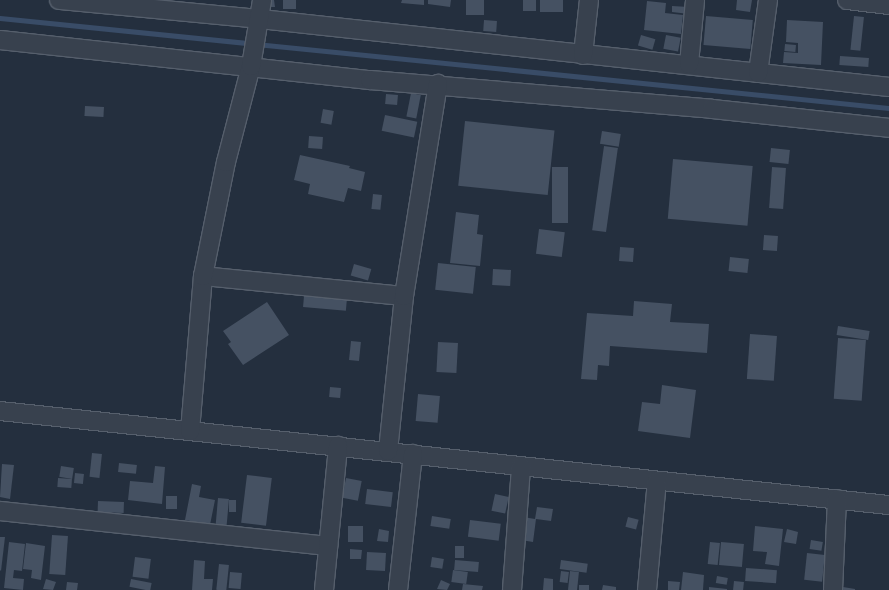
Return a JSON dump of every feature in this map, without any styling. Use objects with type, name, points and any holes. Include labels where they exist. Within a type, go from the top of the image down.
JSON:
[{"type":"street","points":[[59,0],[191,6],[260,19],[583,55],[689,64],[889,87]]},
{"type":"street","points":[[190,431],[203,276],[226,162],[251,66],[262,0]]},
{"type":"street","points":[[583,55],[589,0]]},
{"type":"street","points":[[689,64],[695,0]]},
{"type":"street","points":[[758,73],[768,0]]},
{"type":"street","points":[[847,0],[889,5]]},
{"type":"street","points":[[0,40],[889,128]]},
{"type":"street","points":[[388,451],[404,296],[438,84]]},
{"type":"street","points":[[203,276],[404,296]]},
{"type":"street","points":[[0,411],[889,505]]},
{"type":"street","points":[[324,590],[338,446]]},
{"type":"street","points":[[398,590],[413,454]]},
{"type":"street","points":[[512,590],[521,466]]},
{"type":"street","points":[[647,590],[657,481]]},
{"type":"street","points":[[834,590],[836,499]]},
{"type":"street","points":[[0,511],[328,546]]},
{"type":"building","points":[[267,0],[274,0],[275,7],[268,7]]},
{"type":"building","points":[[283,0],[296,0],[296,9],[283,9]]},
{"type":"building","points":[[402,0],[424,0],[424,5],[401,3]]},
{"type":"building","points":[[428,0],[451,0],[450,7],[428,4]]},
{"type":"building","points":[[466,0],[484,0],[484,15],[466,15]]},
{"type":"building","points":[[523,0],[536,0],[536,11],[523,11]]},
{"type":"building","points":[[540,0],[563,0],[563,12],[540,12]]},
{"type":"building","points":[[737,0],[752,0],[750,12],[736,10]]},
{"type":"building","points":[[647,1],[666,3],[665,13],[683,15],[681,34],[644,30]]},
{"type":"building","points":[[672,6],[689,7],[689,14],[672,12]]},
{"type":"building","points":[[706,16],[753,20],[750,49],[703,45]]},
{"type":"building","points":[[854,16],[864,17],[860,51],[850,50]]},
{"type":"building","points":[[484,20],[497,21],[496,32],[483,31]]},
{"type":"building","points":[[787,20],[823,22],[821,65],[783,63],[784,52],[798,53],[798,43],[786,42]]},
{"type":"building","points":[[641,35],[655,39],[652,50],[638,46]]},
{"type":"building","points":[[666,35],[681,38],[678,52],[663,49]]},
{"type":"building","points":[[785,44],[796,45],[795,52],[784,51]]},
{"type":"building","points":[[840,56],[869,58],[868,67],[839,65]]},
{"type":"building","points":[[411,93],[421,95],[416,118],[406,117]]},
{"type":"building","points":[[386,94],[398,95],[397,105],[385,104]]},
{"type":"building","points":[[85,106],[104,107],[103,117],[84,116]]},
{"type":"building","points":[[323,109],[334,111],[331,125],[321,123]]},
{"type":"building","points":[[385,115],[417,122],[414,138],[382,131]]},
{"type":"building","points":[[465,121],[555,130],[548,195],[458,186]]},
{"type":"building","points":[[602,131],[621,134],[619,147],[600,144]]},
{"type":"building","points":[[309,136],[323,137],[322,149],[308,148]]},
{"type":"building","points":[[604,146],[618,148],[606,232],[592,230]]},
{"type":"building","points":[[771,148],[790,150],[788,164],[770,162]]},
{"type":"building","points":[[300,155],[350,166],[349,168],[365,172],[361,191],[348,188],[344,202],[308,194],[310,184],[294,180]]},
{"type":"building","points":[[673,159],[753,166],[747,226],[668,219]]},
{"type":"building","points":[[552,167],[568,167],[568,223],[552,223]]},
{"type":"building","points":[[772,167],[786,168],[783,209],[769,208]]},
{"type":"building","points":[[373,194],[382,195],[380,210],[371,209]]},
{"type":"building","points":[[456,212],[479,215],[477,234],[483,235],[480,266],[450,263]]},
{"type":"building","points":[[539,229],[565,232],[562,257],[536,254]]},
{"type":"building","points":[[764,235],[778,236],[777,251],[763,250]]},
{"type":"building","points":[[620,247],[634,248],[633,262],[619,261]]},
{"type":"building","points":[[730,257],[749,259],[747,273],[729,271]]},
{"type":"building","points":[[438,263],[476,267],[473,294],[435,290]]},
{"type":"building","points":[[354,264],[371,269],[368,280],[351,276]]},
{"type":"building","points":[[493,269],[511,270],[510,286],[492,285]]},
{"type":"building","points":[[304,296],[347,300],[346,311],[303,307]]},
{"type":"building","points":[[634,301],[672,304],[670,322],[709,324],[707,353],[610,346],[609,366],[598,365],[597,380],[581,379],[587,313],[633,316]]},
{"type":"building","points":[[267,302],[289,335],[243,365],[228,344],[231,342],[223,331]]},
{"type":"building","points":[[838,326],[870,331],[868,340],[837,335]]},
{"type":"building","points":[[750,334],[777,336],[774,381],[747,379]]},
{"type":"building","points":[[838,338],[866,340],[862,401],[834,399]]},
{"type":"building","points":[[351,341],[361,342],[359,361],[349,360]]},
{"type":"building","points":[[438,342],[458,343],[456,373],[436,372]]},
{"type":"building","points":[[662,385],[696,390],[690,438],[638,431],[642,402],[660,404]]},
{"type":"building","points":[[330,387],[341,388],[340,398],[329,397]]},
{"type":"building","points":[[418,394],[440,396],[438,423],[416,421]]},
{"type":"building","points":[[92,453],[102,454],[99,478],[89,477]]},
{"type":"building","points":[[119,463],[137,465],[136,474],[118,472]]},
{"type":"building","points":[[2,464],[14,465],[10,499],[0,497]]},
{"type":"building","points":[[61,466],[74,468],[72,479],[59,477]]},
{"type":"building","points":[[155,466],[165,467],[162,504],[128,500],[130,481],[153,483]]},
{"type":"building","points":[[75,473],[84,474],[83,484],[74,483]]},
{"type":"building","points":[[247,475],[272,478],[266,526],[241,523]]},
{"type":"building","points":[[58,478],[72,479],[71,488],[57,487]]},
{"type":"building","points":[[346,478],[362,481],[358,501],[342,498]]},
{"type":"building","points":[[192,484],[201,486],[199,497],[215,500],[210,525],[185,520]]},
{"type":"building","points":[[367,489],[393,492],[391,507],[365,504]]},
{"type":"building","points":[[495,494],[509,497],[505,514],[491,511]]},
{"type":"building","points":[[166,496],[177,496],[177,509],[166,509]]},
{"type":"building","points":[[218,498],[229,499],[227,526],[216,525]]},
{"type":"building","points":[[229,500],[236,500],[236,512],[229,512]]},
{"type":"building","points":[[98,501],[124,502],[124,513],[98,512]]},
{"type":"building","points":[[537,507],[553,509],[551,521],[536,519],[533,542],[521,540],[523,517],[535,519]]},
{"type":"building","points":[[432,516],[451,519],[449,529],[430,526]]},
{"type":"building","points":[[628,517],[639,520],[636,530],[625,527]]},
{"type":"building","points":[[470,520],[501,524],[499,541],[468,537]]},
{"type":"building","points":[[348,526],[363,526],[363,542],[348,542]]},
{"type":"building","points":[[755,526],[783,529],[779,566],[765,564],[767,552],[753,551]]},
{"type":"building","points":[[379,529],[389,531],[388,542],[377,541]]},
{"type":"building","points":[[787,529],[798,532],[796,544],[784,542]]},
{"type":"building","points":[[52,535],[68,536],[65,575],[49,574]]},
{"type":"building","points":[[0,537],[5,537],[1,571],[0,570]]},
{"type":"building","points":[[811,540],[823,542],[821,551],[810,549]]},
{"type":"building","points":[[9,542],[25,544],[22,571],[14,570],[13,578],[24,579],[23,590],[4,588]]},
{"type":"building","points":[[710,542],[720,543],[718,565],[708,564]]},
{"type":"building","points":[[721,542],[744,544],[742,567],[719,565]]},
{"type":"building","points":[[26,543],[45,546],[41,580],[31,578],[32,570],[23,569]]},
{"type":"building","points":[[455,546],[464,546],[464,558],[455,558]]},
{"type":"building","points":[[350,549],[362,550],[361,559],[350,559]]},
{"type":"building","points":[[367,552],[386,553],[385,571],[366,570]]},
{"type":"building","points":[[807,553],[825,555],[822,582],[804,580]]},
{"type":"building","points":[[135,557],[151,559],[148,579],[133,577]]},
{"type":"building","points":[[432,557],[444,559],[442,569],[430,567]]},
{"type":"building","points":[[194,560],[205,561],[204,579],[213,579],[212,590],[192,590]]},
{"type":"building","points":[[455,560],[479,562],[478,572],[454,570]]},
{"type":"building","points":[[561,560],[588,564],[586,573],[560,569]]},
{"type":"building","points":[[219,564],[229,565],[226,590],[216,590]]},
{"type":"building","points":[[746,568],[777,570],[776,583],[745,581]]},
{"type":"building","points":[[453,570],[468,572],[466,584],[451,582]]},
{"type":"building","points":[[561,571],[569,572],[568,583],[560,582]]},
{"type":"building","points":[[570,571],[579,572],[577,590],[568,590]]},
{"type":"building","points":[[230,572],[242,573],[241,589],[229,588]]},
{"type":"building","points":[[683,572],[704,575],[703,590],[681,590]]},
{"type":"building","points":[[717,576],[728,578],[727,585],[716,583]]},
{"type":"building","points":[[544,578],[553,579],[553,590],[543,590]]},
{"type":"building","points":[[46,579],[56,582],[53,590],[43,589]]},
{"type":"building","points":[[131,579],[152,583],[150,590],[129,587]]},
{"type":"building","points":[[441,580],[450,584],[447,590],[437,589]]},
{"type":"building","points":[[668,581],[680,582],[679,590],[668,590]]},
{"type":"building","points":[[734,581],[744,582],[743,590],[733,590]]},
{"type":"building","points":[[67,582],[78,583],[77,590],[66,590]]},
{"type":"building","points":[[463,584],[483,586],[482,590],[462,590]]},
{"type":"building","points":[[579,585],[589,585],[589,590],[579,590]]},
{"type":"building","points":[[603,585],[616,587],[616,590],[602,590]]},
{"type":"building","points":[[709,587],[727,589],[727,590],[709,590]]},
{"type":"building","points":[[843,587],[855,589],[855,590],[842,590]]},
{"type":"waterway","points":[[0,18],[889,108]]}]
